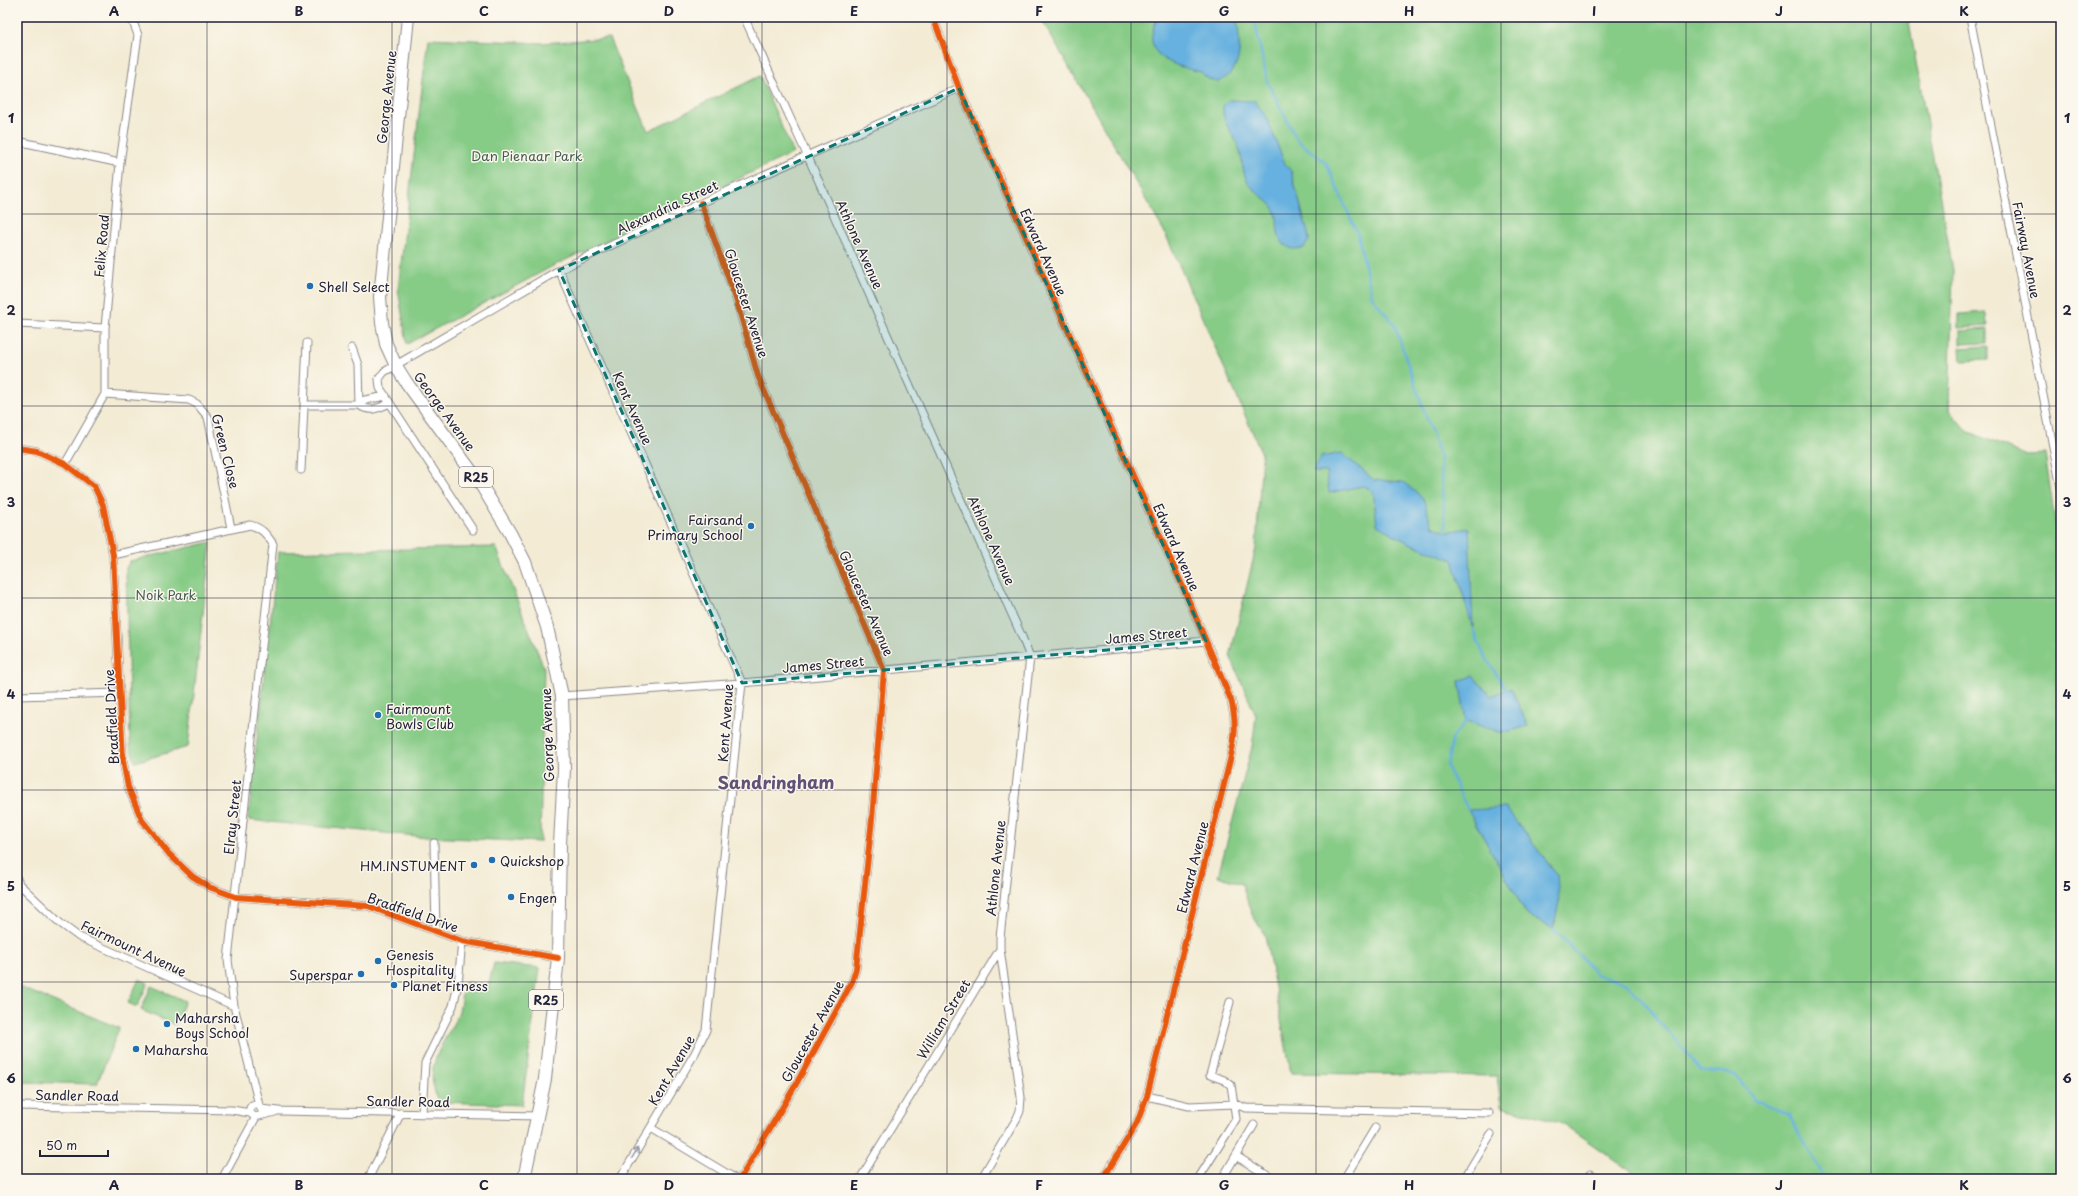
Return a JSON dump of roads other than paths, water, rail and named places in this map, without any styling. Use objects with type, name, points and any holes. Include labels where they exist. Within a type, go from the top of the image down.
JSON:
[{"type":"main road","name":"George Avenue","points":[[408,17],[380,297],[382,323],[386,344],[396,366],[406,382],[480,483],[510,532],[524,562],[547,627],[562,696],[564,769],[556,954],[550,1044],[534,1116]]},
{"type":"main road","name":"R25","points":[[518,1179],[534,1116]]},
{"type":"main road","name":"R25","points":[[524,1179],[534,1116]]},
{"type":"street","name":"Felix Road","points":[[65,464],[105,394],[105,328],[120,163],[138,35],[133,22],[127,17]]},
{"type":"street","name":"Athlone Avenue","points":[[744,17],[808,157],[1030,657],[1000,949],[1020,1097],[1020,1111],[981,1179]]},
{"type":"street","name":"Edward Avenue","points":[[933,17],[959,88],[1206,640],[1231,700],[1235,716],[1236,732],[1147,1096],[1142,1110],[1103,1179]]},
{"type":"street","name":"Fairway Avenue","points":[[1970,17],[2061,488]]},
{"type":"street","name":"Alexandria Street","points":[[474,530],[380,388],[380,380],[384,372],[559,270],[701,204],[959,88]]},
{"type":"street","points":[[17,140],[120,163]]},
{"type":"street","name":"Gloucester Avenue","points":[[701,204],[736,299],[758,376],[802,484],[884,670],[872,819],[856,968],[848,992],[740,1179]]},
{"type":"street","name":"Kent Avenue","points":[[559,270],[742,683],[706,1030],[695,1053],[620,1179]]},
{"type":"street","points":[[17,324],[105,328]]},
{"type":"street","points":[[301,470],[307,343]]},
{"type":"street","points":[[352,348],[359,375],[359,405]]},
{"type":"street","name":"Green Close","points":[[105,394],[189,400],[202,409],[208,417],[231,528]]},
{"type":"street","points":[[304,405],[359,405],[365,400],[386,396]]},
{"type":"street","points":[[359,405],[365,410],[375,410],[390,403]]},
{"type":"street","name":"Bradfield Drive","points":[[17,448],[37,451],[65,464],[89,480],[98,491],[103,505],[113,555],[124,767],[128,787],[142,820],[170,854],[192,876],[208,887],[236,897],[368,906],[436,930],[462,941],[556,954]]},
{"type":"street","name":"Elray Street","points":[[222,1179],[244,1138],[255,1110],[254,1089],[234,1006],[228,960],[273,544],[266,533],[258,527],[250,524],[231,528]]},
{"type":"street","points":[[113,555],[231,528]]},
{"type":"street","name":"James Street","points":[[562,696],[742,683],[1206,640]]},
{"type":"street","points":[[17,696],[120,693]]},
{"type":"street","points":[[434,843],[436,930]]},
{"type":"street","name":"Fairmount Avenue","points":[[18,883],[60,923],[79,937],[234,1006]]},
{"type":"street","points":[[422,1113],[425,1063],[453,1006],[458,985],[462,941]]},
{"type":"street","name":"William Street","points":[[860,1179],[906,1101],[1000,949]]},
{"type":"street","points":[[1198,1179],[1236,1119],[1235,1104],[1229,1082],[1210,1075],[1230,1002]]},
{"type":"street","points":[[1147,1096],[1189,1106],[1235,1104],[1246,1108],[1489,1113]]},
{"type":"street","name":"Sandler Road","points":[[17,1106],[534,1116]]},
{"type":"street","points":[[368,1179],[401,1113]]},
{"type":"street","points":[[1222,1179],[1254,1125]]},
{"type":"street","points":[[651,1128],[736,1179]]},
{"type":"street","points":[[1344,1179],[1375,1128]]},
{"type":"street","points":[[1464,1179],[1491,1134]]},
{"type":"street","points":[[1236,1156],[1273,1179]]},
{"type":"water","points":[[1158,17],[1237,17],[1239,54],[1237,62],[1228,76],[1219,82],[1216,82],[1208,79],[1201,72],[1178,66],[1168,62],[1160,56],[1152,41],[1153,30]]},
{"type":"water","points":[[1229,100],[1255,101],[1266,116],[1285,164],[1291,171],[1308,233],[1309,240],[1304,248],[1292,249],[1285,245],[1279,235],[1276,213],[1273,207],[1251,187],[1246,179],[1238,145],[1225,122],[1223,106]]},
{"type":"water","points":[[1342,453],[1374,480],[1403,482],[1423,498],[1432,526],[1446,532],[1469,528],[1473,629],[1453,560],[1409,543],[1377,525],[1373,491],[1363,486],[1329,493],[1326,472],[1313,472],[1321,457]]},
{"type":"water","points":[[1473,676],[1491,696],[1511,688],[1528,726],[1503,733],[1466,721],[1459,681]]},
{"type":"water","points":[[1506,808],[1557,875],[1559,903],[1553,929],[1527,915],[1468,810]]},
{"type":"waterway","points":[[1254,17],[1267,81],[1297,140],[1326,163],[1358,235],[1372,297],[1394,324],[1439,453],[1446,532]]},
{"type":"waterway","points":[[1473,629],[1482,651],[1506,690]]},
{"type":"waterway","points":[[1466,721],[1452,739],[1447,766],[1468,810]]},
{"type":"waterway","points":[[1553,929],[1580,956],[1595,974],[1627,983],[1701,1070],[1736,1075],[1754,1100],[1789,1116],[1825,1179]]},
{"type":"place","name":"Shell Select","points":[[310,286]]},
{"type":"place","name":"Fairsand Primary School","points":[[751,526]]},
{"type":"place","name":"Fairmount Bowls Club","points":[[378,715]]},
{"type":"place","name":"Quickshop","points":[[492,860]]},
{"type":"place","name":"HM.INSTUMENT","points":[[474,865]]},
{"type":"place","name":"Engen","points":[[511,897]]},
{"type":"place","name":"Genesis Hospitality","points":[[378,961]]},
{"type":"place","name":"Superspar","points":[[361,974]]},
{"type":"place","name":"Planet Fitness","points":[[394,985]]},
{"type":"place","name":"Maharsha Boys School","points":[[167,1024]]},
{"type":"place","name":"Maharsha","points":[[136,1049]]},
{"type":"district","name":"Sandringham","points":[[776,782]]},
{"type":"park label","name":"Dan Pienaar Park","points":[[527,155]]},
{"type":"park label","name":"Noik Park","points":[[166,594]]}]
